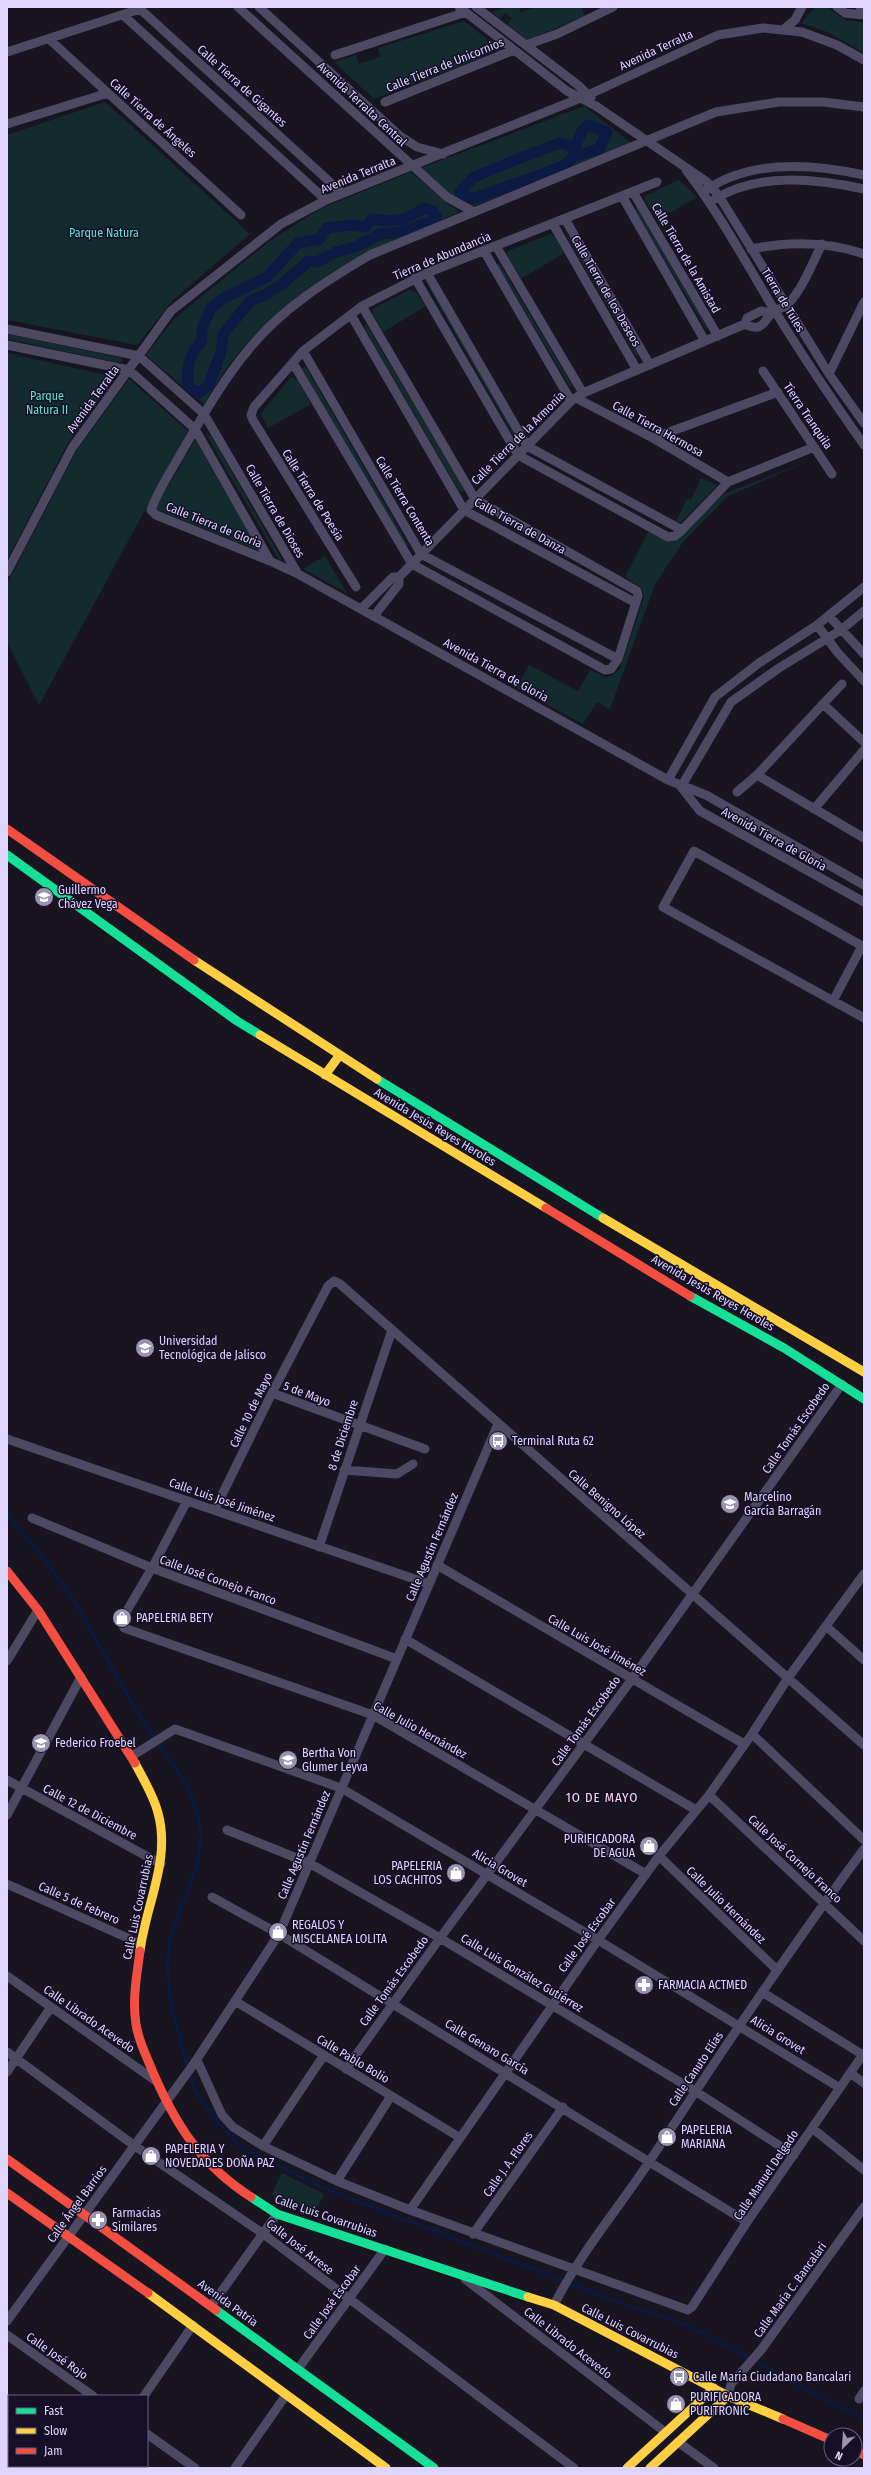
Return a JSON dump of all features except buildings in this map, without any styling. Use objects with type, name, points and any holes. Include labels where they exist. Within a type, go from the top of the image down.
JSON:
[{"type":"street","name":"Avenida Terralta Central","points":[[238,7],[447,197],[474,212]]},
{"type":"street","name":"Avenida Terralta Central","points":[[260,7],[400,136],[417,147],[443,154]]},
{"type":"street","points":[[526,45],[557,34],[613,7]]},
{"type":"street","points":[[784,29],[796,20],[802,7]]},
{"type":"street","points":[[837,7],[845,13],[862,11]]},
{"type":"street","points":[[481,8],[526,45],[584,97]]},
{"type":"street","name":"Calle Tierra de Gigantes","points":[[7,52],[140,9],[342,194]]},
{"type":"street","points":[[335,56],[462,10],[514,50],[584,97]]},
{"type":"street","points":[[123,15],[326,200]]},
{"type":"street","name":"Avenida Terralta","points":[[7,572],[72,448],[171,311],[281,224],[326,200],[584,97],[718,35],[744,29],[784,29],[821,38],[864,60]]},
{"type":"street","name":"Calle Tierra de Ángeles","points":[[49,39],[241,215]]},
{"type":"street","name":"Calle Tierra de Unicornios","points":[[385,102],[514,50]]},
{"type":"street","points":[[7,124],[108,93]]},
{"type":"street","name":"Tierra de Tules","points":[[584,97],[684,167],[700,176],[711,186],[719,196],[829,374],[864,423]]},
{"type":"street","points":[[195,429],[224,381],[250,348],[294,306],[333,277],[370,255],[716,112],[746,106],[779,102],[823,102],[864,108]]},
{"type":"street","name":"Tierra de Tules","points":[[684,167],[710,202],[773,312],[830,398],[864,445]]},
{"type":"street","points":[[703,192],[711,186],[742,173],[768,168],[803,167],[864,175]]},
{"type":"street","points":[[710,202],[719,196],[752,184],[777,181],[807,180],[864,189]]},
{"type":"street","name":"Tierra de Abundancia","points":[[251,415],[254,407],[303,351],[362,306],[427,273],[657,182]]},
{"type":"street","name":"Calle Tierra de la Amistad","points":[[633,192],[718,336]]},
{"type":"street","name":"Calle Tierra de la Amistad","points":[[622,196],[705,341]]},
{"type":"street","name":"Calle Tierra de los Deseos","points":[[565,219],[650,365]]},
{"type":"street","name":"Calle Tierra de los Deseos","points":[[553,224],[638,370]]},
{"type":"street","points":[[752,249],[789,243],[822,244],[864,254]]},
{"type":"street","points":[[773,312],[787,306],[797,292],[822,244]]},
{"type":"street","points":[[496,246],[576,397]]},
{"type":"street","points":[[484,251],[576,397]]},
{"type":"street","points":[[427,273],[527,446],[682,530]]},
{"type":"street","points":[[416,278],[518,455],[668,537],[675,536],[682,530],[728,482],[814,447]]},
{"type":"street","points":[[829,374],[864,302]]},
{"type":"street","name":"Calle Tierra de Danza","points":[[350,315],[464,510],[636,603],[637,591],[475,499],[362,306]]},
{"type":"street","name":"Calle Tierra de la Armonía","points":[[374,616],[399,584],[399,577],[576,397],[745,324],[755,327],[765,324],[773,312],[761,311],[747,318],[745,324]]},
{"type":"street","points":[[7,329],[139,356]]},
{"type":"street","points":[[7,345],[129,370],[195,429],[270,561]]},
{"type":"street","name":"Calle Tierra Contenta","points":[[303,351],[421,554],[618,659]]},
{"type":"street","name":"Calle Tierra de Dioses","points":[[139,356],[204,414],[298,574]]},
{"type":"street","points":[[293,363],[412,564],[605,670],[611,669],[618,659],[636,603]]},
{"type":"street","name":"Tierra Tranquila","points":[[764,371],[832,474]]},
{"type":"street","points":[[653,438],[778,392]]},
{"type":"street","name":"Calle Tierra Hermosa","points":[[576,397],[653,438],[728,482]]},
{"type":"street","name":"Calle Tierra de Poesía","points":[[251,415],[356,587]]},
{"type":"street","name":"Calle Tierra de Gloria","points":[[195,429],[151,510],[156,515],[270,561]]},
{"type":"street","name":"Calle Tierra de Dioses","points":[[270,561],[298,574]]},
{"type":"street","name":"Avenida Tierra de Gloria","points":[[298,574],[668,780],[682,787],[706,795],[864,885]]},
{"type":"street","name":"Calle Tierra de la Armonía","points":[[362,609],[393,577],[399,577]]},
{"type":"street","points":[[668,780],[715,696],[759,663],[817,625],[864,587]]},
{"type":"street","points":[[682,787],[731,702],[779,668],[841,630],[864,610]]},
{"type":"street","points":[[829,616],[864,654]]},
{"type":"street","points":[[817,625],[826,639],[864,681]]},
{"type":"street","points":[[737,792],[757,775],[842,684]]},
{"type":"street","points":[[823,704],[864,742]]},
{"type":"street","points":[[814,808],[864,750]]},
{"type":"street","points":[[757,775],[864,838]]},
{"type":"street","name":"Avenida Tierra de Gloria","points":[[682,787],[700,811],[864,902]]},
{"type":"street","name":"Avenida Jesús Reyes Heroles","points":[[7,829],[191,958],[339,1056],[515,1164],[864,1372]]},
{"type":"street","points":[[833,1001],[863,947],[694,851],[663,907],[833,1001],[864,1018]]},
{"type":"street","name":"Avenida Jesús Reyes Heroles","points":[[7,855],[237,1021],[724,1316],[784,1348],[864,1398]]},
{"type":"street","points":[[325,1075],[339,1056]]},
{"type":"street","name":"Calle Benigno López","points":[[334,1281],[340,1284],[864,1745]]},
{"type":"street","name":"Calle 10 de Mayo","points":[[215,1509],[272,1393],[328,1286],[334,1281]]},
{"type":"street","name":"8 de Diciembre","points":[[319,1547],[358,1426],[392,1330]]},
{"type":"street","name":"Calle Tomás Escobedo","points":[[346,2069],[440,1938],[632,1679],[842,1384]]},
{"type":"street","name":"5 de Mayo","points":[[272,1393],[358,1426],[425,1449]]},
{"type":"street","name":"Calle Agustín Fernández","points":[[169,2098],[195,2063],[279,1934],[498,1424]]},
{"type":"street","name":"Calle Luis José Jiménez","points":[[7,1439],[187,1501],[215,1509],[319,1547],[429,1584]]},
{"type":"street","points":[[344,1470],[397,1474],[413,1464]]},
{"type":"street","points":[[152,1568],[187,1501]]},
{"type":"street","name":"Calle José Cornejo Franco","points":[[32,1518],[152,1568],[397,1659]]},
{"type":"street","name":"Calle Luis José Jiménez","points":[[437,1565],[744,1744]]},
{"type":"street","name":"Calle Julio Hernández","points":[[152,1568],[122,1619],[121,1625],[127,1630],[373,1715],[646,1874]]},
{"type":"street","name":"Calle Luis Covarrubias","points":[[7,1571],[38,1610],[132,1756],[158,1811],[162,1835],[161,1864],[140,1944],[134,2005],[136,2025],[157,2082],[169,2098],[186,2136],[213,2167],[244,2195],[277,2214],[554,2305],[728,2396],[823,2437]]},
{"type":"street","name":"Calle José Escobar","points":[[410,2210],[504,2071],[551,2005],[659,1856],[709,1795],[752,1734],[788,1678],[863,1576]]},
{"type":"street","points":[[7,1661],[38,1610]]},
{"type":"street","points":[[826,1626],[864,1660]]},
{"type":"street","points":[[406,1639],[585,1743],[696,1810]]},
{"type":"street","points":[[7,1815],[22,1790],[81,1677]]},
{"type":"street","name":"Alicia Grovet","points":[[132,1756],[175,1729],[341,1788],[598,1940],[840,2088]]},
{"type":"street","points":[[752,1734],[864,1840]]},
{"type":"street","name":"Calle 12 de Diciembre","points":[[7,1780],[22,1790],[161,1864]]},
{"type":"street","name":"Calle José Cornejo Franco","points":[[709,1795],[864,1941]]},
{"type":"street","name":"Calle Luis González Gutiérrez","points":[[227,1830],[309,1863],[440,1938],[695,2091],[794,2155]]},
{"type":"street","name":"Calle Canuto Elías","points":[[554,2305],[574,2270],[650,2160],[762,1992],[824,1902],[864,1849]]},
{"type":"street","name":"Calle Julio Hernández","points":[[659,1856],[777,1970]]},
{"type":"street","name":"Calle 5 de Febrero","points":[[7,1884],[140,1944]]},
{"type":"street","name":"Calle Genaro García","points":[[212,1897],[279,1934],[393,2003],[650,2160],[747,2222]]},
{"type":"street","name":"Calle Librado Acevedo","points":[[7,1976],[157,2082]]},
{"type":"street","points":[[762,1992],[863,2054]]},
{"type":"street","name":"Calle Pablo Bolio","points":[[235,2001],[459,2137]]},
{"type":"street","points":[[7,2072],[51,2007]]},
{"type":"street","name":"Calle José Arrese","points":[[7,2052],[135,2146],[262,2233],[574,2468]]},
{"type":"street","name":"Calle Manuel Delgado","points":[[574,2270],[680,2309],[688,2310],[692,2307],[747,2222],[863,2054]]},
{"type":"street","points":[[262,2146],[324,2055]]},
{"type":"street","points":[[195,2063],[222,2115],[233,2127],[262,2146],[337,2181],[473,2234],[574,2270]]},
{"type":"street","points":[[850,2073],[864,2083]]},
{"type":"street","points":[[337,2181],[391,2096]]},
{"type":"street","name":"Calle Ángel Barrios","points":[[7,2322],[68,2235],[169,2098]]},
{"type":"street","name":"Calle J. A. Flores","points":[[473,2234],[563,2107]]},
{"type":"street","points":[[812,2128],[864,2170]]},
{"type":"street","name":"Avenida Patria","points":[[7,2159],[84,2213],[434,2468]]},
{"type":"street","points":[[7,2193],[68,2235],[386,2468]]},
{"type":"street","name":"Calle María C. Bancalari","points":[[650,2468],[711,2414],[728,2396],[733,2381],[762,2350],[864,2207]]},
{"type":"street","points":[[211,2306],[277,2214]]},
{"type":"street","name":"Calle José Escobar","points":[[298,2369],[385,2249]]},
{"type":"street","name":"Calle Librado Acevedo","points":[[456,2272],[665,2432]]},
{"type":"street","points":[[145,2395],[193,2326]]},
{"type":"street","name":"Calle José Rojo","points":[[7,2335],[92,2395]]},
{"type":"street","points":[[627,2468],[714,2388],[733,2381]]},
{"type":"street","points":[[235,2468],[286,2395]]},
{"type":"street","points":[[148,2435],[195,2468]]},
{"type":"street","points":[[678,2442],[714,2468]]},
{"type":"green space","points":[[506,7],[519,7],[521,12],[536,7],[581,7],[585,15],[528,41],[508,25],[512,18],[505,13],[500,19],[492,12]]},
{"type":"green space","points":[[816,7],[826,7],[847,21],[864,22],[864,53],[830,33],[801,23]]},
{"type":"green space","points":[[464,21],[502,51],[496,52],[492,44],[478,49],[481,58],[374,99],[334,62],[356,55],[359,64],[380,57],[378,48]]},
{"type":"green space","name":"Parque Natura","points":[[105,102],[250,234],[172,301],[137,345],[7,320],[7,135]]},
{"type":"green space","points":[[584,106],[631,143],[474,206],[452,196],[421,168]]},
{"type":"green space","points":[[411,172],[448,204],[460,212],[395,239],[364,254],[336,270],[281,309],[256,333],[232,361],[204,404],[146,355],[174,319],[270,241],[320,209]]},
{"type":"green space","points":[[679,180],[697,197],[657,220],[645,200],[645,196]]},
{"type":"green space","points":[[637,208],[707,327],[706,329],[635,210]]},
{"type":"green space","points":[[550,234],[554,236],[564,253],[521,279],[507,255],[508,251]]},
{"type":"green space","points":[[567,236],[570,236],[638,354],[637,357]]},
{"type":"green space","points":[[499,263],[572,385],[571,388],[497,265]]},
{"type":"green space","points":[[429,288],[431,289],[517,436],[515,438]]},
{"type":"green space","points":[[409,290],[416,292],[426,306],[383,332],[373,314],[373,309]]},
{"type":"green space","points":[[366,324],[464,489],[463,492],[459,491],[364,327]]},
{"type":"green space","points":[[7,334],[121,358],[123,361],[120,363],[7,339]]},
{"type":"green space","name":"Parque Natura II","points":[[7,353],[115,377],[68,443],[7,560]]},
{"type":"green space","points":[[304,366],[306,367],[409,546],[405,545],[302,369]]},
{"type":"green space","points":[[291,377],[298,380],[311,404],[268,428],[261,415],[262,412]]},
{"type":"green space","points":[[129,379],[188,431],[39,705],[7,642],[7,584],[77,450]]},
{"type":"green space","points":[[206,434],[211,436],[281,558],[280,562]]},
{"type":"green space","points":[[195,440],[260,551],[155,509]]},
{"type":"green space","points":[[811,460],[728,496],[683,542],[655,584],[610,709],[597,702],[583,724],[517,688],[529,665],[578,691],[590,670],[606,677],[612,676],[620,669],[644,597],[642,588],[625,577],[648,532],[669,542],[679,538],[723,494]]},
{"type":"green space","points":[[701,478],[717,485],[681,523],[676,521],[687,499],[691,500]]},
{"type":"green space","points":[[325,556],[347,593],[303,569]]},
{"type":"green space","points":[[282,2173],[324,2194],[313,2216],[271,2195]]},
{"type":"waterway","points":[[588,125],[607,132],[599,149],[573,157],[564,166],[475,198],[467,198],[460,192],[474,177],[520,158],[560,143],[575,147],[582,131],[588,125]]},
{"type":"waterway","points":[[424,208],[433,211],[436,216],[432,221],[401,232],[380,234],[355,247],[336,252],[317,262],[309,261],[282,284],[267,294],[250,301],[223,335],[221,352],[209,385],[198,393],[188,386],[189,362],[194,351],[202,341],[202,329],[211,308],[226,297],[267,277],[298,243],[320,239],[327,228],[352,225],[366,227],[372,219],[387,221],[400,220],[411,216],[424,208]]},
{"type":"waterway","points":[[7,1514],[63,1584],[143,1721],[178,1771],[192,1797],[197,1811],[200,1826],[199,1854],[196,1868],[172,1934],[168,1966],[174,2018],[188,2068]]},
{"type":"waterway","points":[[190,2073],[195,2091],[218,2123],[242,2148],[326,2189],[631,2307],[677,2321],[729,2347],[818,2396],[864,2418]]},
{"type":"traffic: fast","points":[[7,855],[237,1021],[260,1035]]},
{"type":"traffic: fast","points":[[377,1079],[603,1218]]},
{"type":"traffic: fast","points":[[690,1296],[784,1348],[864,1399]]},
{"type":"traffic: fast","points":[[251,2197],[277,2214],[528,2297]]},
{"type":"traffic: fast","points":[[216,2310],[434,2468]]},
{"type":"traffic: slow","points":[[194,960],[377,1079]]},
{"type":"traffic: slow","points":[[260,1035],[546,1208]]},
{"type":"traffic: slow","points":[[325,1075],[339,1056]]},
{"type":"traffic: slow","points":[[603,1218],[864,1372]]},
{"type":"traffic: slow","points":[[135,1763],[154,1800],[161,1830],[162,1848],[160,1865],[140,1951]]},
{"type":"traffic: slow","points":[[148,2293],[386,2468]]},
{"type":"traffic: slow","points":[[528,2297],[554,2305],[728,2396],[783,2419]]},
{"type":"traffic: slow","points":[[627,2468],[714,2388]]},
{"type":"traffic: slow","points":[[650,2468],[728,2396]]},
{"type":"traffic: jam","points":[[7,829],[194,960]]},
{"type":"traffic: jam","points":[[546,1208],[690,1296]]},
{"type":"traffic: jam","points":[[7,1571],[38,1610],[135,1763]]},
{"type":"traffic: jam","points":[[140,1951],[135,1996],[136,2024],[142,2047],[161,2090],[191,2142],[233,2185],[251,2197]]},
{"type":"traffic: jam","points":[[7,2159],[216,2310]]},
{"type":"traffic: jam","points":[[7,2193],[148,2293]]},
{"type":"traffic: jam","points":[[783,2419],[823,2436]]},
{"type":"place","name":"Guillermo Chávez Vega","points":[[44,897]]},
{"type":"place","name":"Universidad Tecnológica de Jalisco","points":[[145,1348]]},
{"type":"place","name":"Terminal Ruta 62","points":[[498,1441]]},
{"type":"place","name":"Marcelino García Barragán","points":[[730,1504]]},
{"type":"place","name":"PAPELERIA BETY","points":[[122,1618]]},
{"type":"place","name":"Federico Froebel","points":[[41,1743]]},
{"type":"place","name":"Bertha Von Glumer Leyva","points":[[288,1760]]},
{"type":"place","name":"PURIFICADORA DE AGUA","points":[[649,1846]]},
{"type":"place","name":"PAPELERIA LOS CACHITOS","points":[[456,1873]]},
{"type":"place","name":"REGALOS Y MISCELANEA LOLITA","points":[[278,1932]]},
{"type":"place","name":"FARMACIA ACTMED","points":[[644,1985]]},
{"type":"place","name":"PAPELERIA MARIANA","points":[[667,2137]]},
{"type":"place","name":"PAPELERIA Y NOVEDADES DOÑA PAZ","points":[[151,2156]]},
{"type":"place","name":"Farmacias Similares","points":[[98,2220]]},
{"type":"place","name":"Calle María Ciudadano Bancalari","points":[[679,2377]]},
{"type":"place","name":"PURIFICADORA PURITRONIC","points":[[676,2404]]},
{"type":"district","name":"1O DE MAYO","points":[[602,1797]]}]
